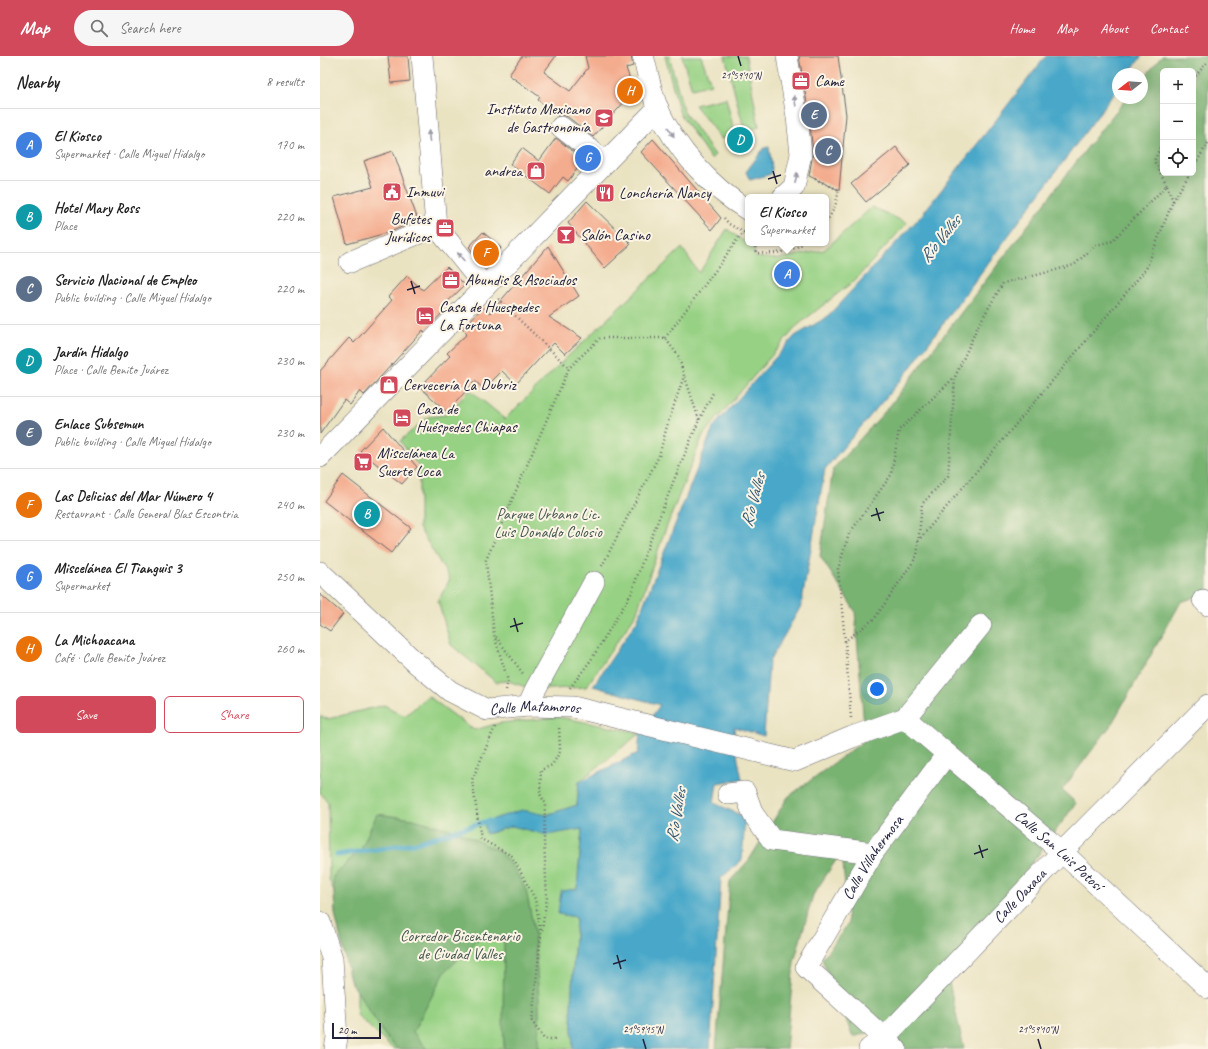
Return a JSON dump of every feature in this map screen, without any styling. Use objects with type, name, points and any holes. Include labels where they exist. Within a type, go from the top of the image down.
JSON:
[{"type":"street","points":[[422,56],[436,226],[486,287]]},
{"type":"street","points":[[643,56],[658,108],[669,130],[701,173],[733,201],[745,208]]},
{"type":"street","points":[[786,194],[794,186],[801,154],[797,117],[787,56]]},
{"type":"street","points":[[320,458],[658,108]]},
{"type":"street","points":[[561,127],[606,162]]},
{"type":"street","points":[[350,262],[436,226]]},
{"type":"street","name":"Calle Matamoros","points":[[320,572],[416,662],[450,691],[488,710],[503,710],[531,698],[795,761],[852,736]]},
{"type":"street","points":[[531,698],[594,582]]},
{"type":"street","points":[[852,736],[905,718],[980,625]]},
{"type":"street","name":"Calle Oaxaca","points":[[883,1045],[1062,852],[1208,705]]},
{"type":"street","name":"Calle San Luis Potosí","points":[[905,718],[1062,852],[1208,988]]},
{"type":"street","name":"Calle Villahermosa","points":[[883,1045],[806,966],[873,853],[947,754]]},
{"type":"street","points":[[728,794],[745,792],[753,814],[772,840],[873,853]]},
{"type":"street","points":[[320,922],[332,958],[337,1038],[335,1049]]},
{"type":"path","points":[[1196,75],[1208,61]]},
{"type":"path","points":[[1196,163],[1208,143]]},
{"type":"path","points":[[1160,148],[1154,161],[1160,172]]},
{"type":"path","points":[[809,176],[839,190],[835,207],[829,218]]},
{"type":"path","points":[[1162,176],[1173,201]]},
{"type":"path","points":[[918,541],[1146,269],[1173,201],[1188,176]]},
{"type":"path","points":[[846,642],[874,618],[916,556],[922,504],[948,476],[955,377],[978,326],[1003,283],[1074,265],[1096,245],[1112,241],[1167,185]]},
{"type":"path","points":[[665,338],[739,237],[745,232]]},
{"type":"path","points":[[755,246],[756,254],[776,254],[799,246]]},
{"type":"path","points":[[486,287],[569,368]]},
{"type":"path","points":[[541,934],[534,899],[512,856],[481,839],[476,812],[472,780],[503,710],[508,681],[494,635],[486,560],[569,368],[600,338],[665,338]]},
{"type":"path","points":[[665,338],[679,357],[699,420]]},
{"type":"path","points":[[594,582],[659,456],[667,426],[684,376]]},
{"type":"path","points":[[852,736],[846,642],[838,569],[849,534],[891,475],[899,430],[955,377]]},
{"type":"path","points":[[557,1039],[544,1039],[532,1021],[546,897],[544,842],[546,812],[545,803],[540,794],[541,770],[552,765],[560,752],[565,706],[631,594],[645,554],[699,420],[714,391]]},
{"type":"path","points":[[494,635],[531,698]]},
{"type":"green space","points":[[665,56],[669,56],[684,112],[715,155],[711,159],[680,114]]},
{"type":"green space","points":[[682,56],[701,56],[711,84],[692,89]]},
{"type":"green space","points":[[725,56],[746,56],[759,127],[745,132]]},
{"type":"green space","points":[[1162,56],[1208,56],[1208,593],[1181,602],[1111,725],[1062,790],[1076,803],[948,978],[964,1049],[882,1049],[895,1025],[853,1037],[822,959],[848,924],[842,851],[813,895],[794,962],[786,1049],[716,1049],[730,881],[749,860],[788,797],[865,740],[855,611],[820,556],[833,469],[889,407],[1122,104],[1148,104],[1148,73]]},
{"type":"green space","points":[[726,98],[735,135],[721,139],[695,105]]},
{"type":"green space","name":"Parque Urbano Lic. Luis Donaldo Colosio","points":[[872,207],[907,223],[855,280],[798,325],[703,435],[663,536],[636,614],[586,687],[535,690],[508,681],[496,682],[451,645],[438,601],[450,579],[419,528],[419,467],[400,441],[428,417],[446,415],[470,390],[505,419],[563,361],[682,248],[699,273],[727,229],[745,242],[745,246],[750,246],[754,249],[755,257],[777,259],[824,250]]},
{"type":"green space","name":"Corredor Bicentenario de Ciudad Valles","points":[[428,696],[474,730],[500,723],[559,717],[640,733],[579,782],[577,805],[486,834],[512,826],[582,829],[577,889],[559,914],[576,917],[571,1007],[573,1049],[393,1049],[357,1015],[357,951],[329,879],[328,802],[320,793],[320,716],[328,719],[384,705],[405,716]]},
{"type":"green space","points":[[377,814],[413,819],[457,831],[499,851],[514,869],[526,890],[534,930],[539,1000],[539,1049],[504,1049],[504,939],[480,938],[444,973],[413,1032],[427,1049],[398,1049],[388,1040],[350,980],[335,914],[333,876],[361,849]]},
{"type":"water","name":"Río Valles","points":[[1046,56],[1142,56],[1133,68],[1112,68],[1112,96],[905,375],[825,469],[801,606],[769,662],[764,736],[734,727],[742,779],[717,783],[714,803],[745,817],[742,860],[721,878],[710,1049],[573,1049],[571,1007],[576,917],[558,914],[561,891],[577,889],[582,829],[547,835],[512,826],[486,834],[484,822],[522,810],[547,815],[577,805],[579,782],[638,753],[640,733],[660,705],[593,686],[637,621],[714,426],[795,336],[827,317],[921,216]]},
{"type":"water","points":[[769,147],[772,168],[771,174],[750,180],[746,172],[764,148]]},
{"type":"building","points":[[388,56],[408,56],[410,81],[391,83]]},
{"type":"building","points":[[522,56],[556,56],[544,72],[570,91],[588,68],[585,56],[631,56],[633,66],[626,68],[634,91],[593,137],[568,117],[562,115],[557,116],[538,100],[540,97],[509,75]]},
{"type":"building","points":[[799,56],[838,56],[846,115],[839,190],[809,176],[813,153],[809,115]]},
{"type":"building","points":[[556,138],[584,160],[568,181],[563,177],[550,194],[510,164],[522,148],[539,161]]},
{"type":"building","points":[[653,139],[721,218],[712,230],[641,152]]},
{"type":"building","points":[[896,147],[910,165],[866,202],[851,184]]},
{"type":"building","points":[[393,151],[418,220],[390,232],[347,244],[334,197],[373,187],[364,161]]},
{"type":"building","points":[[587,201],[631,244],[605,268],[568,223]]},
{"type":"building","points":[[483,232],[501,248],[485,266],[469,247]]},
{"type":"building","points":[[548,246],[579,296],[549,317],[582,338],[565,354],[554,343],[516,384],[502,371],[484,389],[475,381],[447,412],[420,387],[450,356],[447,353],[467,334],[462,329],[483,307],[490,313]]},
{"type":"building","points":[[447,267],[465,285],[441,308],[444,311],[424,332],[423,330],[364,395],[360,391],[350,405],[344,400],[320,434],[320,371],[349,338],[354,343],[392,300],[388,297],[407,276],[423,290]]},
{"type":"building","points":[[383,427],[417,467],[402,484],[360,451]]},
{"type":"building","points":[[343,475],[411,528],[391,553],[324,501]]},
{"type":"building","points":[[320,594],[343,614],[330,631],[320,624]]},
{"type":"waterway","points":[[337,855],[416,843],[490,821]]},
{"type":"place","name":"Came","points":[[801,81]]},
{"type":"place","name":"La Michoacana","points":[[630,91]]},
{"type":"place","name":"Enlace Subsemun","points":[[814,115]]},
{"type":"place","name":"Instituto Mexicano de Gastronomía","points":[[604,118]]},
{"type":"place","name":"Jardín Hidalgo","points":[[740,140]]},
{"type":"place","name":"Servicio Nacional de Empleo","points":[[828,151]]},
{"type":"place","name":"Miscelánea El Tianguis 3","points":[[588,158]]},
{"type":"place","name":"andrea","points":[[536,171]]},
{"type":"place","name":"Inmuvi","points":[[392,192]]},
{"type":"place","name":"Lonchería Nancy","points":[[605,193]]},
{"type":"place","name":"Bufetes Jurídicos","points":[[445,228]]},
{"type":"place","name":"Salón Casino","points":[[566,235]]},
{"type":"place","name":"Las Delicias del Mar Número 4","points":[[486,253]]},
{"type":"place","name":"El Kiosco","points":[[787,274]]},
{"type":"place","name":"Abundis & Asociados","points":[[451,280]]},
{"type":"place","name":"Casa de Huespedes La Fortuna","points":[[425,316]]},
{"type":"place","name":"Cervecería La Dubriz","points":[[389,385]]},
{"type":"place","name":"Casa de Huéspedes Chiapas","points":[[402,418]]},
{"type":"place","name":"Miscelánea La Suerte Loca","points":[[363,462]]},
{"type":"place","name":"Hotel Mary Ross","points":[[367,514]]}]
